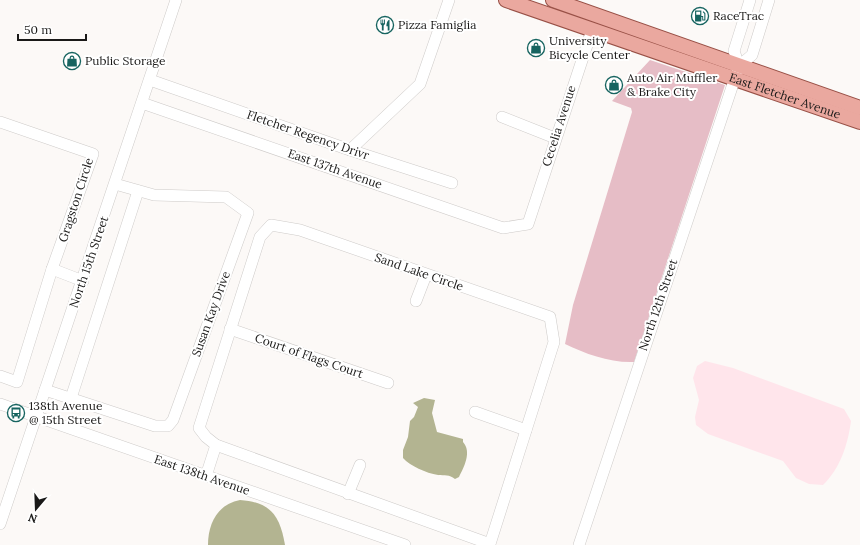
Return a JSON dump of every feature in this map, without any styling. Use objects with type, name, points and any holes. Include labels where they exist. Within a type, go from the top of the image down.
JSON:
[{"type":"main road","name":"East Fletcher Avenue","points":[[506,0],[860,122]]},
{"type":"main road","name":"East Fletcher Avenue","points":[[553,0],[860,108]]},
{"type":"main road","points":[[592,30],[620,32],[657,44],[683,45]]},
{"type":"street","name":"North 15th Street","points":[[0,524],[176,0]]},
{"type":"street","points":[[350,150],[420,84],[449,0]]},
{"type":"street","points":[[750,0],[734,51],[739,66],[752,55],[769,0]]},
{"type":"street","name":"Cecelia Avenue","points":[[528,224],[555,138],[592,30]]},
{"type":"street","name":"North 12th Street","points":[[579,545],[739,66]]},
{"type":"street","name":"Fletcher Regency Drivr","points":[[150,80],[350,150],[452,183]]},
{"type":"street","name":"East 137th Avenue","points":[[142,103],[503,228],[528,224]]},
{"type":"street","points":[[502,117],[555,138]]},
{"type":"street","name":"Gragston Circle","points":[[0,122],[93,154],[52,269],[17,382],[0,376]]},
{"type":"street","name":"Susan Kay Drive","points":[[45,390],[155,426],[168,426],[173,420],[248,213],[226,197],[154,195],[115,184]]},
{"type":"street","points":[[71,398],[138,191]]},
{"type":"street","name":"Sand Lake Circle","points":[[271,225],[300,230],[550,317],[554,342],[490,544],[468,541],[348,494],[216,446],[199,428],[230,329],[260,237],[271,225]]},
{"type":"street","points":[[52,269],[83,280]]},
{"type":"street","points":[[416,301],[426,275]]},
{"type":"street","name":"Court of Flags Court","points":[[230,329],[388,383]]},
{"type":"street","name":"East 138th Avenue","points":[[0,404],[405,545]]},
{"type":"street","points":[[475,412],[526,430]]},
{"type":"street","points":[[206,476],[216,446]]},
{"type":"street","points":[[348,494],[360,465]]},
{"type":"shaded area","points":[[650,60],[725,85],[634,362],[625,362],[598,357],[565,344],[573,305],[632,112],[631,108],[612,101]]},
{"type":"shaded area","points":[[705,361],[733,368],[844,409],[851,421],[848,438],[839,464],[823,485],[809,484],[796,478],[783,461],[708,434],[696,425],[695,417],[699,400],[693,378],[697,366]]},
{"type":"shaded area","points":[[424,398],[435,400],[432,413],[437,432],[463,439],[466,446],[467,455],[463,469],[459,477],[455,479],[449,476],[423,471],[410,464],[403,458],[403,450],[408,437],[410,421],[414,417],[418,407],[413,403]]},
{"type":"shaded area","points":[[240,500],[251,501],[267,507],[272,512],[280,526],[285,545],[208,545],[208,537],[212,522],[220,510],[232,502]]},
{"type":"place","name":"RaceTrac","points":[[700,16]]},
{"type":"place","name":"Pizza Famiglia","points":[[385,25]]},
{"type":"place","name":"University Bicycle Center","points":[[536,48]]},
{"type":"place","name":"Public Storage","points":[[72,61]]},
{"type":"place","name":"Auto Air Muffler & Brake City","points":[[614,85]]},
{"type":"place","name":"138th Avenue @ 15th Street","points":[[16,413]]}]
